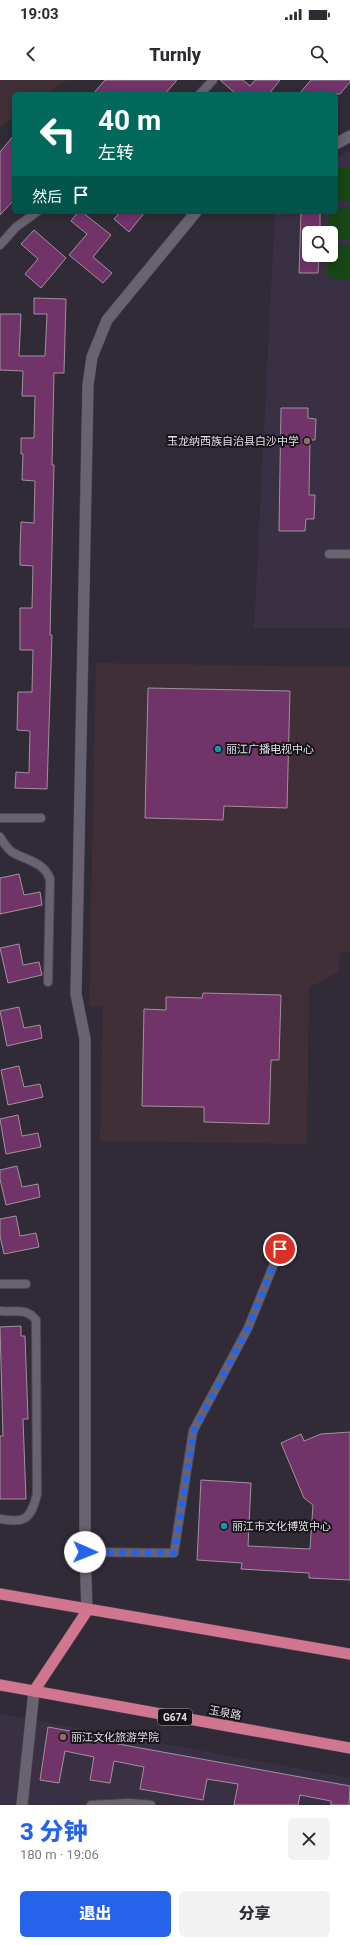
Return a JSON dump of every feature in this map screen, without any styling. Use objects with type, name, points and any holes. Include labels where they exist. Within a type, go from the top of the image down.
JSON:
[{"type":"highway","points":[[0,1594],[350,1654]]},
{"type":"highway","points":[[34,1691],[87,1610]]},
{"type":"highway","name":"玉泉路","points":[[0,1685],[350,1748]]},
{"type":"street","points":[[338,143],[350,136]]},
{"type":"street","points":[[87,1610],[85,1552],[85,1039],[76,994],[88,385],[92,357],[107,320],[194,214]]},
{"type":"street","points":[[22,1805],[34,1691]]},
{"type":"lane","points":[[202,92],[213,80]]},
{"type":"lane","points":[[0,244],[16,227],[34,214]]},
{"type":"lane","points":[[329,554],[350,554]]},
{"type":"lane","points":[[0,818],[41,818]]},
{"type":"lane","points":[[0,836],[11,851],[38,863],[44,868],[50,879],[48,982]]},
{"type":"lane","points":[[85,1552],[174,1553],[194,1431],[248,1328],[280,1249]]},
{"type":"lane","points":[[0,1284],[26,1284]]},
{"type":"lane","points":[[0,1311],[22,1310],[36,1320],[37,1494],[33,1512],[28,1516],[16,1521],[0,1519]]},
{"type":"lane","points":[[91,1805],[130,1803],[151,1805]]},
{"type":"shaded area","points":[[0,80],[67,80],[49,92],[12,92],[12,118],[0,128]]},
{"type":"shaded area","name":"玉龙纳西族自治县白沙中学","points":[[350,151],[350,628],[254,628],[275,214],[338,214],[338,156]]},
{"type":"shaded area","points":[[96,663],[350,667],[350,952],[341,952],[338,972],[309,988],[307,1144],[100,1141],[103,1006],[89,1006]]},
{"type":"shaded area","name":"丽江文化旅游学院","points":[[0,1714],[350,1778],[350,1805],[0,1805]]},
{"type":"green space","points":[[338,168],[350,168],[350,201],[338,200]]},
{"type":"green space","points":[[338,207],[350,207],[350,240],[338,239],[338,226],[328,226],[329,214],[338,214]]},
{"type":"green space","points":[[338,246],[350,246],[350,279],[327,278],[328,262],[338,262]]},
{"type":"building","points":[[105,80],[177,80],[167,92],[95,92]]},
{"type":"building","points":[[220,80],[243,80],[250,86],[255,80],[280,80],[271,92],[234,92]]},
{"type":"building","points":[[311,80],[350,80],[340,94],[338,94],[338,92],[301,92]]},
{"type":"building","points":[[12,137],[12,202],[0,215],[0,152]]},
{"type":"building","points":[[76,214],[85,214],[111,235],[93,257],[112,273],[103,283],[69,255],[87,234],[71,221]]},
{"type":"building","points":[[118,214],[143,214],[129,232],[114,219]]},
{"type":"building","points":[[301,214],[320,214],[320,226],[302,226],[302,262],[319,262],[318,273],[299,273]]},
{"type":"building","points":[[34,230],[66,258],[41,288],[25,274],[38,259],[21,244]]},
{"type":"building","points":[[34,298],[66,299],[64,373],[54,373],[52,465],[54,465],[50,635],[52,635],[47,789],[15,788],[16,772],[29,773],[30,731],[17,730],[18,692],[32,692],[33,650],[20,650],[20,608],[32,608],[33,566],[20,565],[20,550],[21,522],[34,523],[35,481],[22,480],[23,454],[21,454],[21,438],[34,438],[35,396],[22,396],[23,371],[0,370],[0,314],[21,314],[19,356],[45,356],[47,314],[34,314]]},
{"type":"building","points":[[281,408],[308,408],[308,418],[316,419],[315,440],[310,440],[309,495],[315,495],[314,519],[306,519],[305,531],[279,531]]},
{"type":"building","name":"丽江广播电视中心","points":[[148,688],[290,691],[287,808],[224,806],[223,820],[145,818]]},
{"type":"building","points":[[19,874],[24,895],[40,892],[42,905],[0,914],[0,878]]},
{"type":"building","points":[[19,944],[23,965],[39,962],[42,975],[8,983],[0,948]]},
{"type":"building","points":[[203,993],[281,995],[279,1060],[271,1060],[269,1124],[204,1122],[204,1107],[142,1106],[144,1009],[166,1010],[166,997],[202,998]]},
{"type":"building","points":[[19,1007],[24,1028],[40,1025],[42,1038],[7,1046],[0,1011]]},
{"type":"building","points":[[19,1066],[24,1087],[40,1084],[43,1097],[8,1105],[1,1070]]},
{"type":"building","points":[[18,1115],[22,1136],[38,1133],[41,1147],[6,1154],[0,1119]]},
{"type":"building","points":[[17,1166],[22,1187],[38,1184],[40,1197],[6,1205],[0,1179],[0,1170]]},
{"type":"building","points":[[16,1216],[20,1236],[36,1233],[39,1247],[4,1254],[0,1236],[0,1219]]},
{"type":"building","points":[[21,1326],[21,1336],[25,1336],[28,1419],[23,1419],[26,1499],[0,1499],[0,1436],[3,1436],[0,1327]]},
{"type":"building","name":"丽江市文化博览中心","points":[[350,1432],[350,1580],[309,1578],[309,1573],[241,1569],[242,1563],[197,1560],[201,1480],[251,1483],[248,1546],[310,1549],[313,1505],[304,1498],[281,1443],[301,1434],[304,1441],[321,1434]]},
{"type":"building","points":[[48,1727],[92,1735],[91,1739],[350,1786],[349,1805],[331,1805],[331,1801],[300,1795],[298,1805],[234,1805],[238,1784],[207,1779],[203,1800],[140,1789],[144,1767],[114,1761],[110,1783],[90,1780],[94,1757],[65,1751],[59,1783],[40,1780]]},
{"type":"place","name":"玉龙纳西族自治县白沙中学","points":[[307,441]]},
{"type":"place","name":"丽江广播电视中心","points":[[218,749]]},
{"type":"place","name":"丽江市文化博览中心","points":[[224,1526]]},
{"type":"place","name":"丽江文化旅游学院","points":[[63,1737]]},
{"type":"route","points":[[85,1552],[174,1553],[190,1442],[197,1422],[226,1372],[248,1328],[280,1249]]}]
